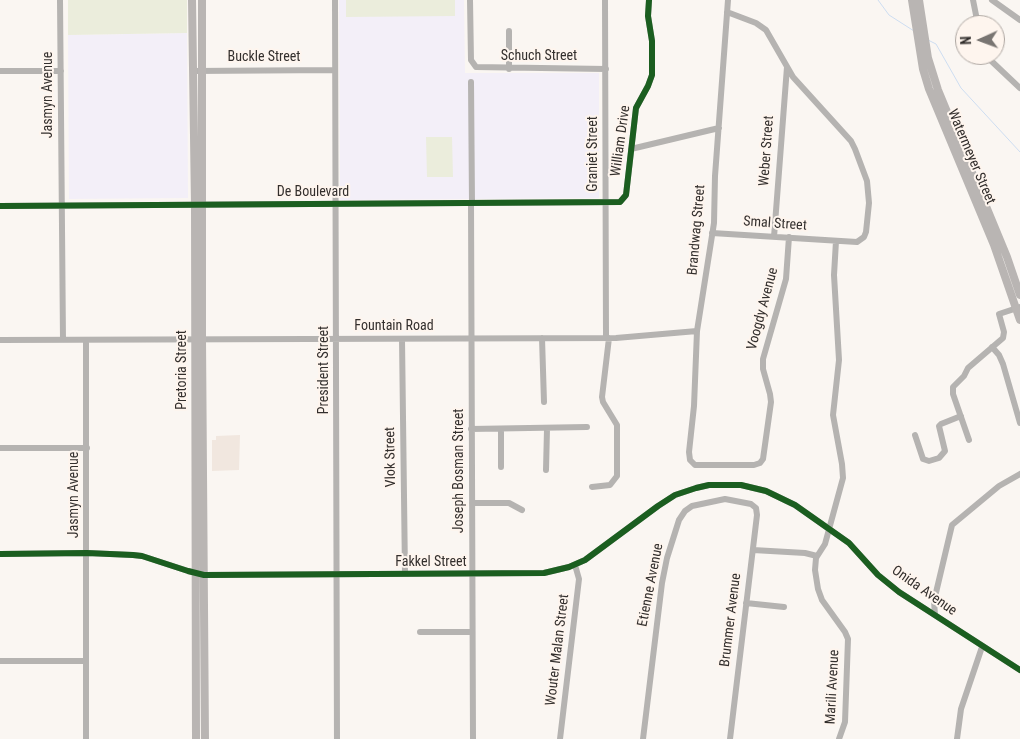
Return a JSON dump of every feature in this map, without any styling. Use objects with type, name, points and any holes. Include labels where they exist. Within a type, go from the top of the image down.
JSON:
[{"type":"main road","name":"Pretoria Street","points":[[192,0],[192,71],[199,205]]},
{"type":"main road","points":[[192,53],[198,44],[198,0]]},
{"type":"main road","name":"Pretoria Street","points":[[195,737],[195,573],[202,0]]},
{"type":"main road","name":"Watermeyer Street","points":[[912,0],[918,44],[929,89],[994,245],[1018,308],[1020,320]]},
{"type":"main road","name":"Watermeyer Street","points":[[919,0],[927,49],[938,90],[1007,257],[1020,295]]},
{"type":"main road","name":"Pretoria Street","points":[[198,340],[204,575],[205,739]]},
{"type":"street","name":"Jasmyn Avenue","points":[[60,0],[63,340]]},
{"type":"street","name":"President Street","points":[[335,0],[337,739]]},
{"type":"street","name":"Schuch Street","points":[[470,0],[471,60],[473,65],[479,68],[606,69]]},
{"type":"street","name":"Graniet Street","points":[[592,487],[610,485],[617,476],[617,425],[602,397],[607,338],[605,0]]},
{"type":"street","name":"William Drive","points":[[624,200],[636,108],[651,82],[652,75],[652,41],[648,16],[649,0]]},
{"type":"street","name":"Brandwag Street","points":[[691,462],[689,452],[694,401],[697,331],[712,233],[728,0]]},
{"type":"street","points":[[974,0],[976,15]]},
{"type":"street","points":[[992,0],[1020,20]]},
{"type":"street","name":"Smal Street","points":[[712,233],[859,241],[866,234],[869,203],[867,182],[857,152],[850,141],[798,82],[764,28],[727,12]]},
{"type":"street","points":[[509,31],[509,68]]},
{"type":"street","points":[[996,65],[1020,88]]},
{"type":"street","name":"Weber Street","points":[[774,236],[787,66]]},
{"type":"street","name":"Buckle Street","points":[[192,71],[335,70]]},
{"type":"street","points":[[0,71],[61,71]]},
{"type":"street","name":"Joseph Bosman Street","points":[[471,82],[473,739]]},
{"type":"street","points":[[631,148],[719,128]]},
{"type":"street","name":"De Boulevard","points":[[0,206],[619,203],[624,200]]},
{"type":"street","name":"Voogdy Avenue","points":[[691,462],[697,466],[754,465],[760,463],[763,459],[771,402],[763,369],[763,359],[786,279],[789,237]]},
{"type":"street","name":"Marili Avenue","points":[[836,241],[834,275],[839,360],[833,415],[843,478],[823,548],[817,556],[815,573],[820,596],[846,632],[848,639],[846,720],[840,739]]},
{"type":"street","points":[[969,440],[953,387],[964,376],[968,368],[1004,335],[999,314],[1018,308]]},
{"type":"street","name":"Fountain Road","points":[[0,340],[607,338],[697,331]]},
{"type":"street","points":[[542,338],[544,402]]},
{"type":"street","name":"Vlok Street","points":[[402,339],[405,574]]},
{"type":"street","name":"Jasmyn Avenue","points":[[86,341],[86,739]]},
{"type":"street","points":[[992,347],[999,355],[1003,364],[1020,422]]},
{"type":"street","points":[[915,435],[924,459],[929,461],[939,458],[945,451],[939,426],[961,416]]},
{"type":"street","points":[[471,429],[587,427]]},
{"type":"street","points":[[501,429],[501,468]]},
{"type":"street","points":[[546,470],[547,429]]},
{"type":"street","points":[[0,448],[87,448]]},
{"type":"street","points":[[935,615],[934,601],[953,524],[999,486],[1020,474]]},
{"type":"street","name":"Fakkel Street","points":[[0,554],[87,553],[142,556],[204,575],[544,573],[575,564],[594,554],[667,500],[691,489],[715,484],[741,485],[766,491],[794,504],[829,528]]},
{"type":"street","name":"Etienne Avenue","points":[[643,739],[662,583],[679,518],[692,506],[717,500],[731,500],[754,506]]},
{"type":"street","points":[[472,503],[509,503],[522,510]]},
{"type":"street","name":"Brummer Avenue","points":[[730,739],[757,515],[754,506]]},
{"type":"street","name":"Onida Avenue","points":[[829,528],[850,545],[878,575],[898,592],[1020,670]]},
{"type":"street","points":[[753,550],[805,552],[817,556]]},
{"type":"street","name":"Wouter Malan Street","points":[[560,739],[579,580],[575,564]]},
{"type":"street","name":"Onida Avenue","points":[[878,575],[884,585],[897,596],[943,625],[955,630]]},
{"type":"street","points":[[923,608],[934,601]]},
{"type":"street","points":[[746,603],[784,606]]},
{"type":"street","points":[[420,632],[472,632]]},
{"type":"street","points":[[957,739],[961,709],[982,647]]},
{"type":"street","points":[[0,661],[85,661]]},
{"type":"shaded area","points":[[339,0],[464,0],[465,73],[599,73],[599,198],[340,200]]},
{"type":"shaded area","points":[[187,33],[188,198],[69,199],[68,35]]},
{"type":"shaded area","points":[[240,435],[239,470],[212,471],[212,440],[216,440],[216,436]]},
{"type":"green space","points":[[68,0],[187,0],[187,33],[68,35]]},
{"type":"green space","points":[[346,0],[455,0],[455,16],[346,17]]},
{"type":"green space","points":[[426,137],[452,137],[453,177],[427,177]]},
{"type":"waterway","points":[[878,0],[889,15],[914,31]]},
{"type":"waterway","points":[[928,40],[936,44],[961,88],[1020,152]]},
{"type":"cycle path","points":[[0,206],[620,202],[626,195],[636,108],[652,75],[652,41],[648,16],[649,0]]},
{"type":"cycle path","points":[[0,554],[87,553],[133,555],[204,575],[544,573],[569,567],[585,560],[675,495],[709,485],[741,485],[766,491],[795,505],[849,543],[878,575],[899,592],[1020,670]]}]
